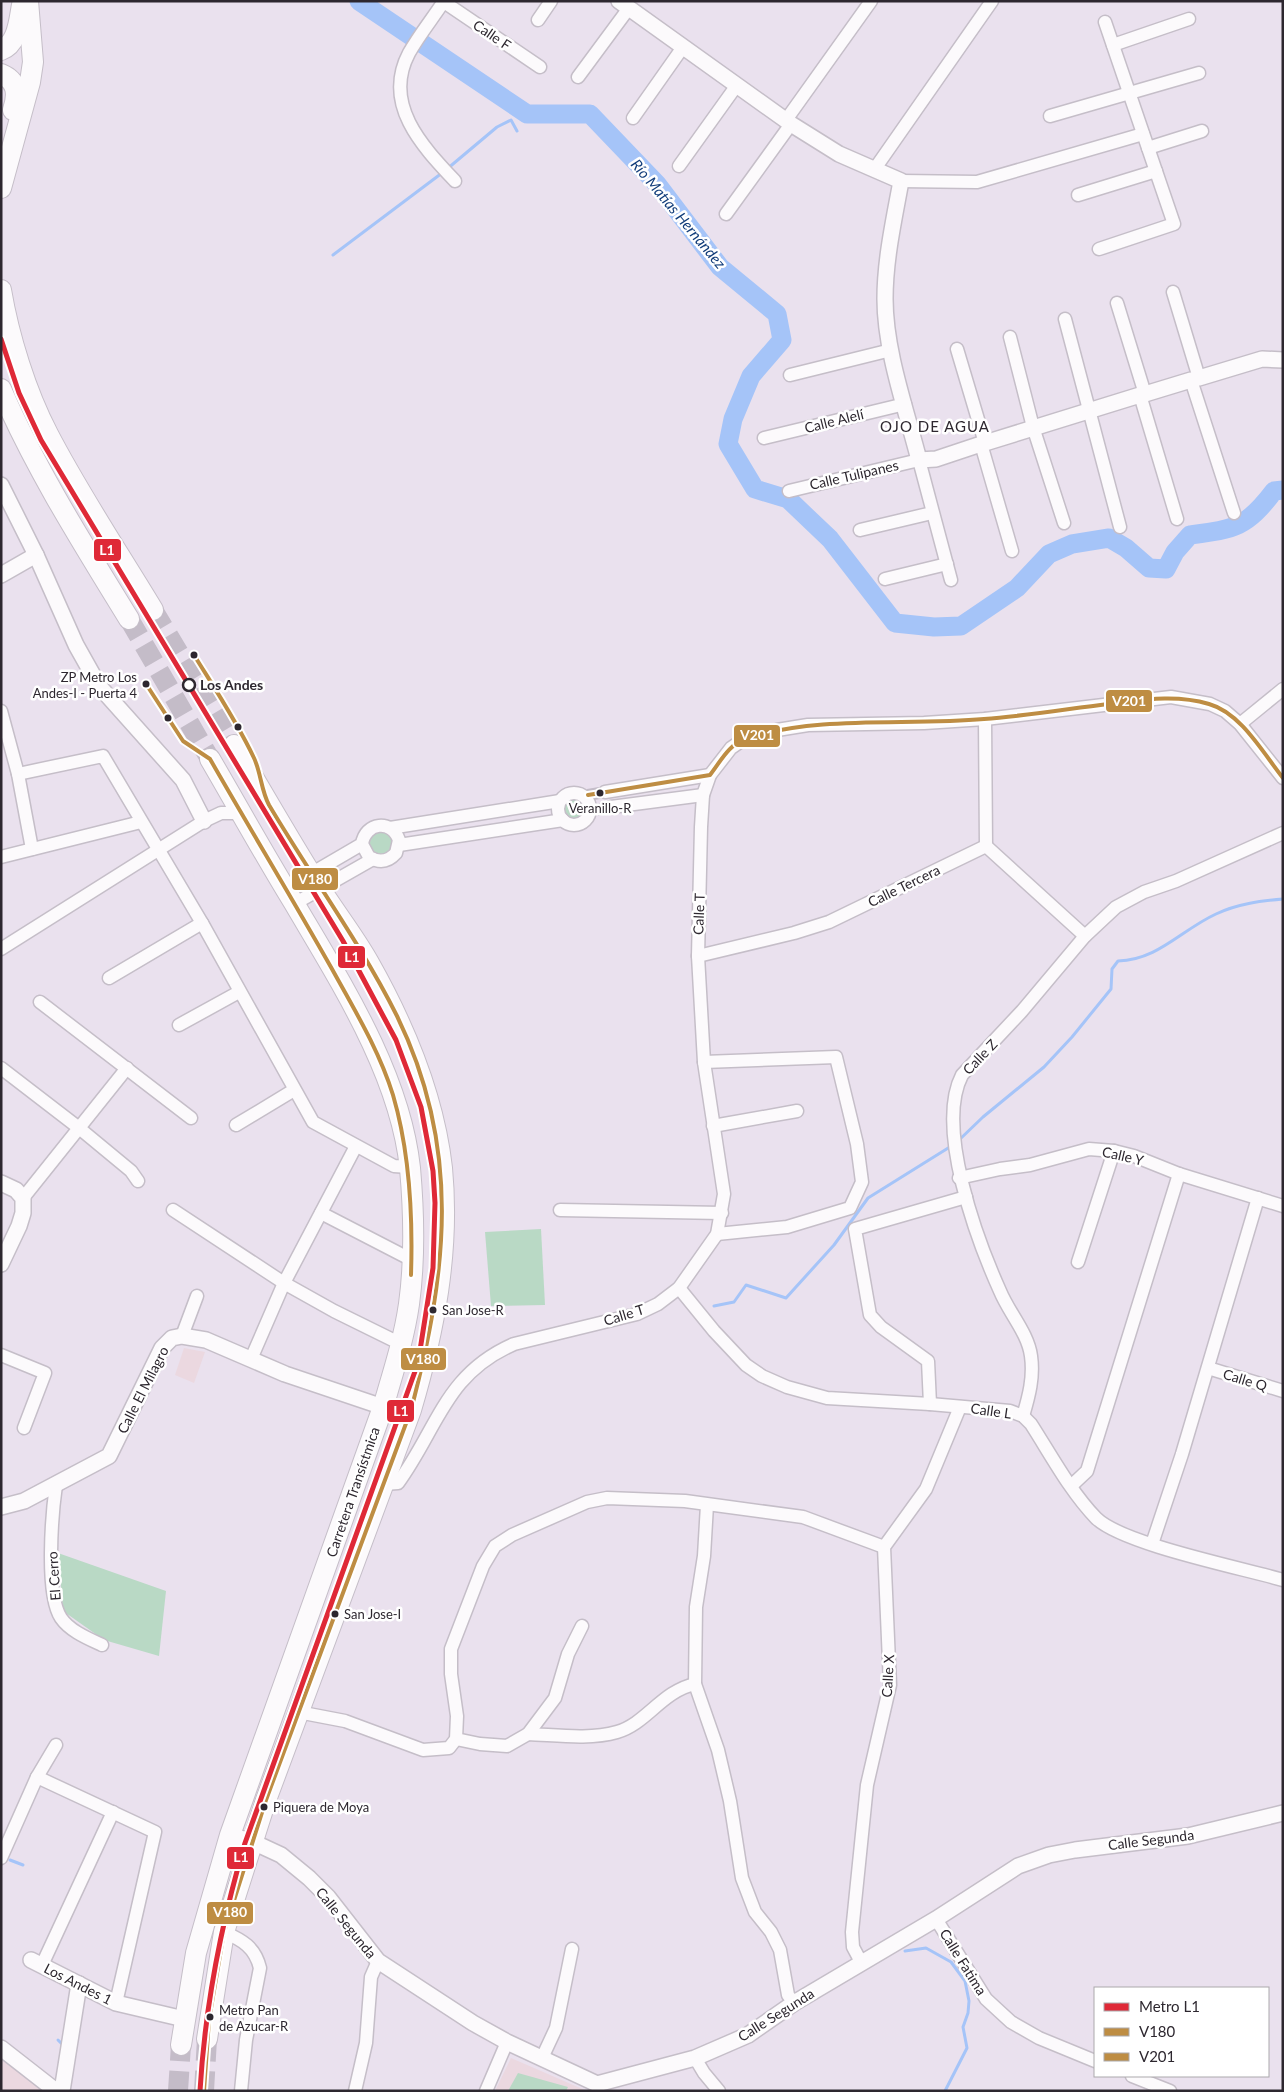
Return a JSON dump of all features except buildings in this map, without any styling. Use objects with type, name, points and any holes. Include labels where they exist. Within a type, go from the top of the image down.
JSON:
[{"type":"main road","points":[[1,50],[8,47],[14,39],[23,1]]},
{"type":"main road","points":[[1,188],[33,62],[28,1]]},
{"type":"main road","points":[[1,74],[12,80],[17,96],[1,150]]},
{"type":"main road","points":[[1,290],[6,320],[16,353],[47,432],[153,610]]},
{"type":"main road","points":[[1,389],[23,439],[80,540],[129,619]]},
{"type":"main road","name":"Carretera Transístmica","points":[[207,2039],[224,1932],[298,1712],[410,1410],[426,1357],[439,1289],[443,1248],[444,1201],[442,1167],[437,1138],[424,1090],[407,1040],[369,963],[316,882],[234,745]]},
{"type":"main road","name":"Carretera Transístmica","points":[[181,2045],[196,1952],[230,1834],[383,1407],[401,1344],[409,1304],[413,1231],[410,1167],[397,1108],[370,1038],[210,759]]},
{"type":"street","points":[[538,20],[551,1]]},
{"type":"street","points":[[726,214],[870,1]]},
{"type":"street","points":[[874,170],[992,1]]},
{"type":"street","points":[[444,2],[414,46],[404,68],[401,88],[405,117],[412,131],[453,180]]},
{"type":"street","name":"Calle F","points":[[444,2],[540,67]]},
{"type":"street","points":[[578,77],[624,4],[788,122],[839,154],[901,181],[977,182],[1143,134]]},
{"type":"street","points":[[1113,45],[1189,19]]},
{"type":"street","points":[[1099,249],[1174,224],[1105,22]]},
{"type":"street","points":[[633,118],[682,47]]},
{"type":"street","points":[[1050,116],[1199,73]]},
{"type":"street","points":[[679,166],[737,85]]},
{"type":"street","points":[[1148,148],[1202,131]]},
{"type":"street","points":[[1078,196],[1156,171]]},
{"type":"street","points":[[901,181],[886,279],[886,318],[891,350],[951,580]]},
{"type":"street","points":[[1173,292],[1195,379],[1234,513]]},
{"type":"street","points":[[1117,303],[1177,519]]},
{"type":"street","points":[[1065,319],[1120,527]]},
{"type":"street","points":[[1010,338],[1033,427],[1064,523]]},
{"type":"street","points":[[957,348],[1012,551]]},
{"type":"street","points":[[790,375],[891,350]]},
{"type":"street","points":[[919,460],[936,459],[1088,410],[1262,359],[1283,360]]},
{"type":"street","name":"Calle Alelí","points":[[764,438],[905,404]]},
{"type":"street","name":"Calle Tulipanes","points":[[789,491],[919,460]]},
{"type":"street","points":[[1,485],[36,556],[67,627],[99,686],[183,780],[204,821]]},
{"type":"street","points":[[860,530],[932,513]]},
{"type":"street","points":[[1,575],[36,556]]},
{"type":"street","points":[[885,579],[947,564]]},
{"type":"street","points":[[1240,724],[1283,689]]},
{"type":"street","name":"Calle T","points":[[383,1484],[398,1484],[449,1397],[467,1374],[497,1351],[540,1337],[637,1314],[658,1304],[679,1288],[717,1234],[724,1194],[704,1062],[698,956],[703,795],[710,775],[732,748],[744,739],[777,730],[808,725],[924,723],[985,719],[1171,697],[1210,704],[1225,711],[1240,724],[1283,778]]},
{"type":"street","points":[[1,711],[18,774],[32,849]]},
{"type":"street","points":[[985,719],[986,846],[1085,936]]},
{"type":"street","points":[[18,774],[103,756],[202,923],[312,1122],[394,1166],[410,1167]]},
{"type":"street","points":[[605,792],[710,775]]},
{"type":"street","points":[[660,782],[662,800]]},
{"type":"street","points":[[390,828],[560,802],[572,793],[585,795],[589,814],[586,818]]},
{"type":"street","points":[[611,807],[703,795]]},
{"type":"street","points":[[560,802],[558,812],[563,820]]},
{"type":"street","points":[[398,845],[563,820],[574,824],[597,810]]},
{"type":"street","points":[[1,949],[204,821],[221,813],[241,812]]},
{"type":"street","points":[[1,857],[141,822]]},
{"type":"street","points":[[290,896],[316,882],[362,844],[365,834],[373,826],[385,825],[397,835],[398,845],[396,853],[390,858],[379,861],[365,853],[362,844]]},
{"type":"street","name":"Calle Z","points":[[1023,1416],[1031,1387],[1031,1356],[1026,1340],[1000,1292],[959,1178],[953,1110],[956,1085],[962,1075],[994,1042],[1085,936],[1116,907],[1137,896],[1176,881],[1283,833]]},
{"type":"street","name":"Calle Tercera","points":[[698,956],[794,933],[829,922],[986,846]]},
{"type":"street","points":[[290,896],[316,882],[373,859]]},
{"type":"street","points":[[109,978],[202,923]]},
{"type":"street","points":[[179,1024],[239,992]]},
{"type":"street","points":[[40,1002],[191,1118]]},
{"type":"street","points":[[704,1062],[836,1057],[857,1144],[862,1182],[850,1208],[787,1227],[717,1234]]},
{"type":"street","points":[[1,1068],[80,1128],[131,1171],[138,1181]]},
{"type":"street","points":[[1,1264],[19,1226],[23,1213],[23,1198],[127,1068]]},
{"type":"street","points":[[236,1124],[294,1090]]},
{"type":"street","points":[[713,1126],[796,1110]]},
{"type":"street","points":[[251,1359],[284,1283],[356,1146]]},
{"type":"street","name":"Calle Y","points":[[959,1178],[1000,1169],[1030,1166],[1089,1149],[1114,1151],[1134,1156],[1179,1174],[1283,1206]]},
{"type":"street","points":[[1078,1262],[1114,1151]]},
{"type":"street","points":[[1071,1486],[1087,1470],[1179,1174]]},
{"type":"street","points":[[1,1183],[16,1190],[23,1198]]},
{"type":"street","points":[[930,1404],[928,1361],[881,1328],[870,1315],[855,1229],[966,1197]]},
{"type":"street","points":[[1152,1544],[1208,1368],[1258,1198]]},
{"type":"street","points":[[173,1210],[284,1283],[334,1311],[401,1344]]},
{"type":"street","points":[[560,1210],[722,1213]]},
{"type":"street","points":[[321,1213],[412,1260]]},
{"type":"street","name":"Calle L","points":[[679,1288],[714,1331],[746,1365],[762,1376],[787,1387],[827,1398],[1010,1411],[1023,1416],[1031,1424],[1071,1486],[1096,1518],[1104,1524],[1152,1544],[1283,1580]]},
{"type":"street","points":[[182,1336],[197,1296]]},
{"type":"street","name":"Calle El Milagro","points":[[1,1507],[24,1501],[109,1456],[162,1348],[172,1338],[182,1336],[206,1340],[285,1374],[383,1407]]},
{"type":"street","points":[[1,1355],[45,1373],[24,1428]]},
{"type":"street","name":"Calle Q","points":[[1208,1368],[1283,1391]]},
{"type":"street","points":[[298,1712],[345,1721],[423,1750],[449,1748],[456,1739],[457,1716],[451,1674],[451,1649],[483,1566],[495,1546],[512,1535],[587,1502],[607,1498],[685,1502],[803,1517],[884,1547],[926,1489],[960,1407]]},
{"type":"street","name":"El Cerro","points":[[56,1484],[52,1516],[51,1560],[56,1606],[60,1617],[68,1626],[102,1645]]},
{"type":"street","points":[[708,1505],[704,1556],[696,1606],[695,1684],[720,1759],[730,1801],[742,1878],[755,1912],[771,1932],[780,1950],[788,1995],[794,2003]]},
{"type":"street","name":"Calle X","points":[[861,1962],[853,1947],[853,1922],[867,1785],[890,1685],[884,1547]]},
{"type":"street","points":[[456,1739],[480,1744],[507,1746],[528,1734],[555,1698],[568,1654],[582,1626]]},
{"type":"street","points":[[528,1734],[588,1735],[618,1732],[681,1687],[695,1684]]},
{"type":"street","points":[[2,1856],[37,1777],[56,1745]]},
{"type":"street","points":[[37,1777],[155,1832],[116,2003]]},
{"type":"street","points":[[36,1962],[112,1812]]},
{"type":"street","name":"Calle Segunda","points":[[230,1834],[281,1855],[308,1878],[328,1897],[378,1962],[473,2023],[597,2087],[695,2058],[748,2035],[794,2003],[936,1919],[1018,1866],[1049,1855],[1188,1836],[1283,1813]]},
{"type":"street","name":"Calle Fatima","points":[[936,1919],[986,1999],[1011,2022],[1039,2038],[1094,2061]]},
{"type":"street","points":[[224,1932],[249,1945],[257,1956],[260,1968],[246,2040],[241,2091]]},
{"type":"street","points":[[542,2058],[556,2028],[564,2000],[572,1949]]},
{"type":"street","name":"Los Andes 1","points":[[36,1962],[116,2003],[184,2018]]},
{"type":"street","points":[[355,2091],[366,2043],[371,1977],[378,1962]]},
{"type":"street","points":[[62,2091],[79,1984]]},
{"type":"street","points":[[486,2091],[507,2042]]},
{"type":"street","points":[[1,2048],[56,2091]]},
{"type":"street","points":[[695,2058],[704,2073],[720,2091]]},
{"type":"street","points":[[1135,2077],[1170,2091]]},
{"type":"shaded area","points":[[184,1348],[205,1352],[194,1383],[175,1375]]},
{"type":"shaded area","points":[[1,2055],[49,2091],[1,2091]]},
{"type":"shaded area","points":[[511,2058],[587,2091],[495,2091]]},
{"type":"green space","points":[[573,797],[582,800],[585,809],[582,818],[573,821],[564,818],[561,809],[564,800]]},
{"type":"green space","points":[[380,832],[385,833],[391,839],[391,849],[385,855],[380,856],[375,855],[369,849],[368,844],[369,839],[375,833]]},
{"type":"green space","points":[[541,1229],[545,1305],[491,1306],[485,1232]]},
{"type":"green space","points":[[58,1553],[166,1591],[159,1656],[104,1640],[63,1611]]},
{"type":"green space","points":[[518,2073],[568,2087],[566,2091],[508,2091]]},
{"type":"waterway","name":"Río Matías Hernández","points":[[359,1],[527,114],[590,114],[657,184],[720,267],[777,314],[782,340],[751,376],[733,419],[728,444],[755,489],[788,499],[830,539],[895,623],[934,627],[961,626],[1017,588],[1049,554],[1072,544],[1109,538],[1126,548],[1149,568],[1166,569],[1175,552],[1190,535],[1218,531],[1238,525],[1255,513],[1274,491],[1283,490]]},
{"type":"waterway","points":[[447,169],[497,127],[511,120],[517,131]]},
{"type":"waterway","points":[[333,255],[442,173]]},
{"type":"waterway","points":[[958,1141],[983,1117],[1044,1067],[1072,1037],[1111,989],[1112,969],[1118,961],[1132,959],[1157,950],[1216,914],[1249,904],[1283,899]]},
{"type":"waterway","points":[[714,1306],[734,1302],[746,1285],[786,1298],[834,1245],[868,1198],[953,1145]]},
{"type":"waterway","points":[[10,1860],[23,1865]]},
{"type":"waterway","points":[[905,1951],[926,1948],[951,1962],[965,1981],[969,2001],[968,2013],[963,2027],[967,2048],[945,2091]]},
{"type":"waterway","points":[[58,2040],[64,2046]]},
{"type":"tunnel","points":[[153,610],[234,745]]},
{"type":"tunnel","points":[[129,619],[210,759]]},
{"type":"tunnel","points":[[588,795],[605,792]]},
{"type":"tunnel","points":[[597,810],[611,807]]},
{"type":"tunnel","points":[[204,2091],[207,2039]]},
{"type":"tunnel","points":[[178,2091],[181,2045]]},
{"type":"metro line","name":"L1","points":[[1,339],[19,393],[41,440],[343,941],[396,1040],[421,1107],[433,1171],[435,1203],[433,1268],[418,1363],[245,1843],[236,1873],[215,1965],[202,2059],[200,2091]]},
{"type":"transit line","name":"V180","points":[[194,655],[226,706],[247,745],[256,764],[269,805],[351,935],[397,1016],[418,1065],[432,1114],[439,1163],[442,1212],[440,1260],[433,1309],[411,1410],[266,1800],[224,1932],[209,2020],[204,2091]]},
{"type":"transit line","name":"V180","points":[[146,684],[183,741],[210,759],[332,969],[366,1030],[381,1062],[399,1117],[407,1161],[411,1207],[411,1275]]},
{"type":"transit line","name":"V201","points":[[588,795],[710,775],[726,754],[741,740],[805,726],[864,722],[984,719],[1158,699],[1184,699],[1209,704],[1221,709],[1250,735],[1283,778]]},
{"type":"place","name":"ZP Metro Los Andes-I - Puerta 4","points":[[146,684]]},
{"type":"place","name":"Los Andes","points":[[189,685]]},
{"type":"place","name":"Veranillo-R","points":[[600,793]]},
{"type":"place","name":"San Jose-R","points":[[433,1310]]},
{"type":"place","name":"San Jose-I","points":[[335,1614]]},
{"type":"place","name":"Piquera de Moya","points":[[264,1807]]},
{"type":"place","name":"Metro Pan de Azucar-R","points":[[210,2017]]},
{"type":"district","name":"OJO DE AGUA","points":[[935,427]]}]
